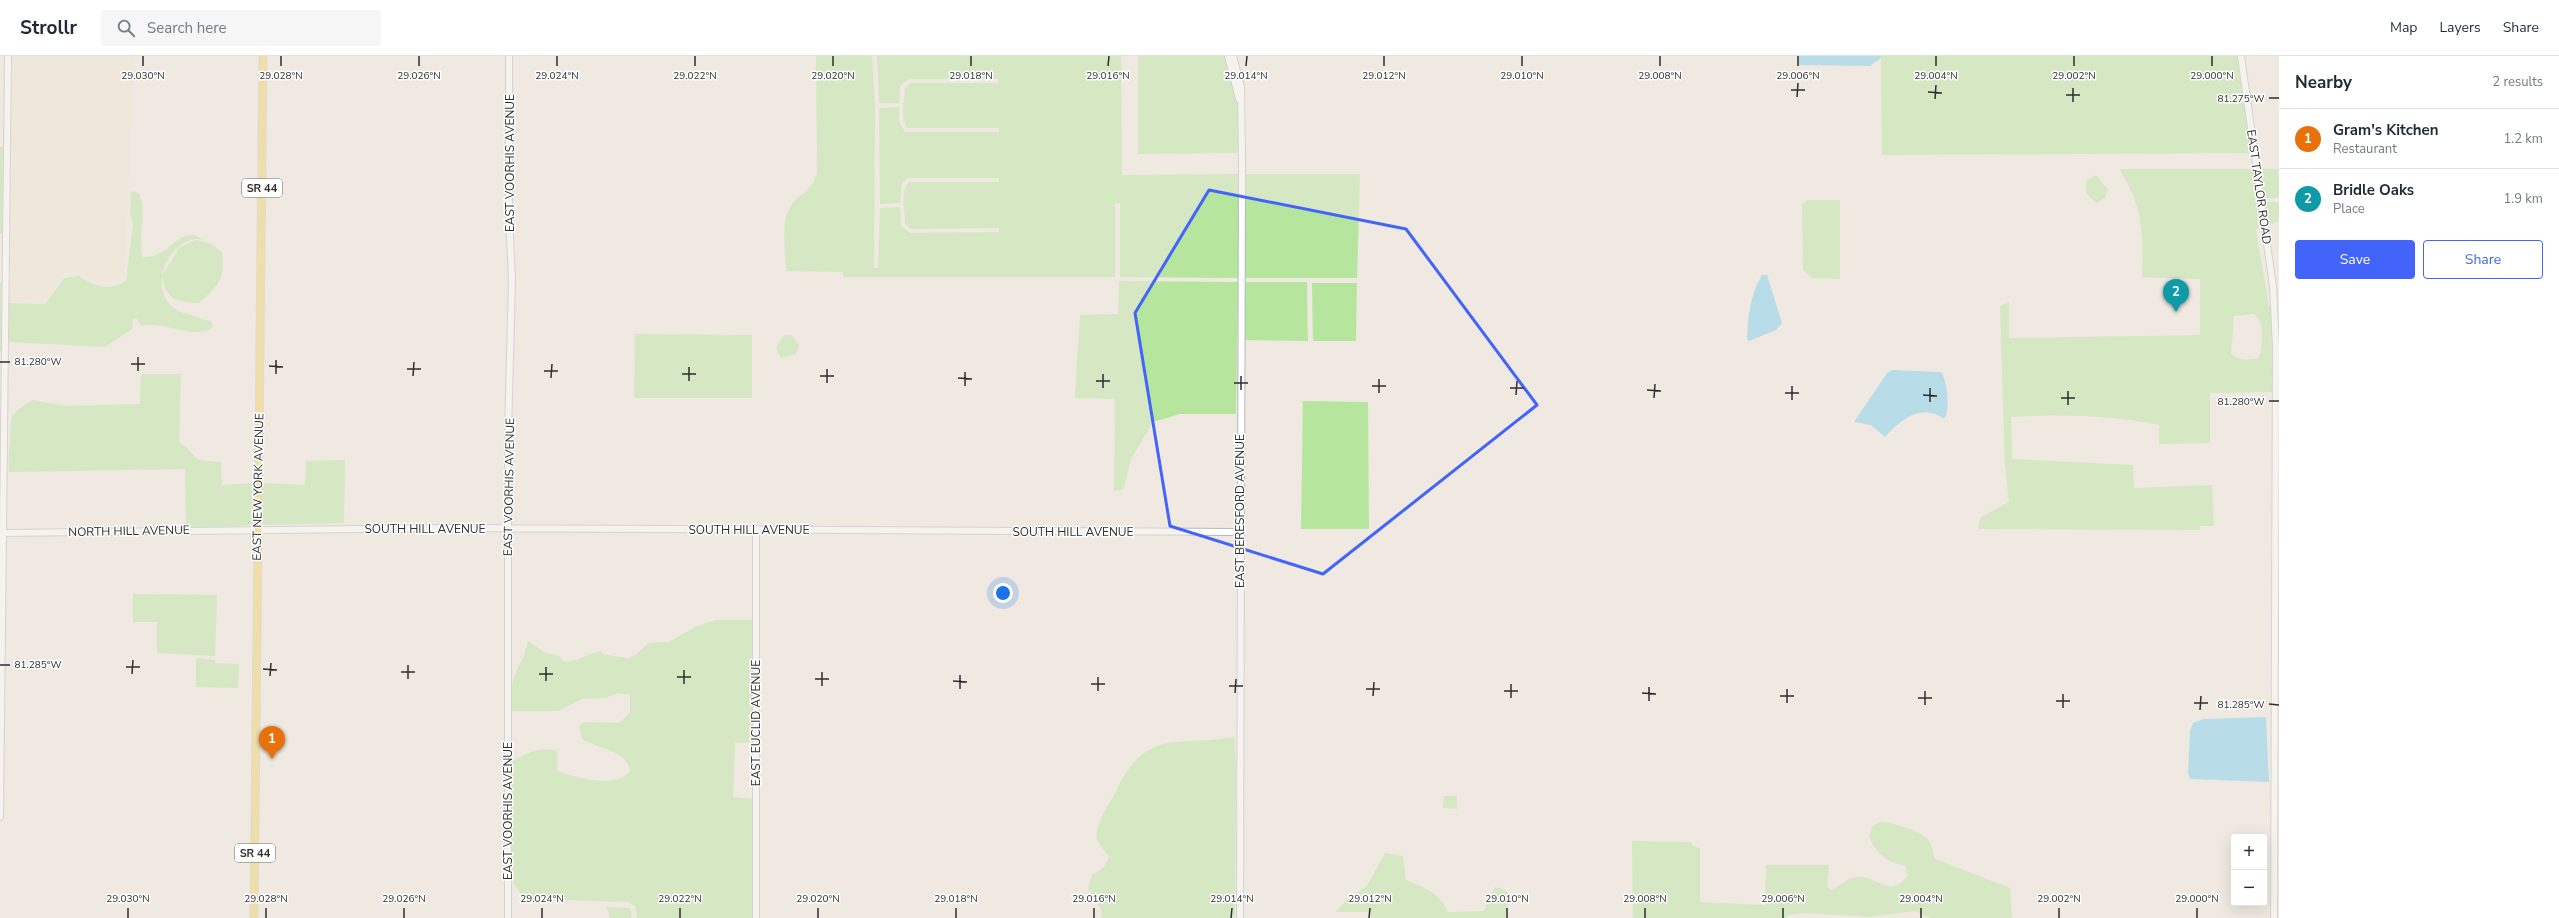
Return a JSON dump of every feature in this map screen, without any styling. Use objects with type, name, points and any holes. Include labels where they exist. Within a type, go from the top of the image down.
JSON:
[{"type":"main road","name":"EAST NEW YORK AVENUE","points":[[254,918],[263,56]]},
{"type":"street","points":[[0,817],[8,56]]},
{"type":"street","name":"EAST VOORHIS AVENUE","points":[[508,918],[508,530],[512,279],[509,217],[509,56]]},
{"type":"street","name":"EAST BERESFORD AVENUE","points":[[1228,56],[1241,104]]},
{"type":"street","name":"EAST BERESFORD AVENUE","points":[[1233,56],[1241,87],[1242,264],[1240,918]]},
{"type":"street","name":"EAST TAYLOR ROAD","points":[[2241,56],[2273,287],[2276,346],[2274,918]]},
{"type":"street","name":"SOUTH HILL AVENUE","points":[[258,530],[756,529],[996,532],[1240,532]]},
{"type":"street","name":"EAST EUCLID AVENUE","points":[[756,529],[756,918]]},
{"type":"street","name":"NORTH HILL AVENUE","points":[[2,533],[258,530]]},
{"type":"highlighted area","points":[[1209,190],[1406,229],[1537,405],[1323,574],[1170,526],[1135,313]]},
{"type":"shaded area","points":[[13,56],[134,56],[125,277],[102,282],[89,279],[74,271],[64,274],[44,302],[10,302]]},
{"type":"green space","points":[[816,56],[872,56],[875,106],[874,268],[878,268],[880,208],[900,207],[901,226],[910,233],[999,232],[999,228],[911,229],[905,224],[904,196],[906,186],[909,182],[999,182],[999,178],[908,178],[902,183],[900,203],[880,204],[879,108],[899,107],[899,122],[905,132],[999,132],[999,128],[907,128],[903,109],[905,88],[911,83],[998,83],[999,79],[909,79],[900,86],[899,103],[879,103],[877,56],[1121,56],[1122,175],[1240,174],[1240,278],[1120,277],[1120,203],[1115,203],[1115,277],[843,277],[843,272],[786,271],[784,230],[787,214],[794,202],[813,183],[817,171]]},
{"type":"green space","points":[[1138,56],[1237,56],[1238,153],[1138,154]]},
{"type":"green space","points":[[1881,56],[2238,56],[2251,153],[1882,155]]},
{"type":"green space","points":[[0,147],[3,147],[2,234],[0,234]]},
{"type":"green space","points":[[2119,169],[2254,169],[2262,227],[2256,230],[2269,306],[2272,306],[2274,346],[2272,525],[2272,392],[2210,393],[2210,443],[2159,444],[2159,425],[2122,419],[2085,416],[2011,417],[2012,459],[2133,465],[2134,488],[2212,485],[2214,526],[2200,526],[2200,530],[1978,529],[1981,517],[2009,502],[2005,464],[2000,306],[2009,302],[2009,338],[2200,335],[2200,279],[2142,277],[2143,247],[2140,221],[2133,195]],"holes":[[[2254,314],[2258,317],[2262,334],[2259,358],[2244,359],[2238,358],[2231,354],[2234,316]]]},
{"type":"green space","points":[[2258,169],[2279,169],[2279,198],[2263,198]]},
{"type":"green space","points":[[1245,174],[1360,174],[1357,278],[1245,278]]},
{"type":"green space","points":[[2096,175],[2108,190],[2105,198],[2096,203],[2088,196],[2086,187],[2087,180]]},
{"type":"green space","points":[[133,191],[139,193],[142,200],[143,216],[141,249],[143,257],[153,256],[160,253],[185,236],[192,235],[212,243],[199,239],[187,242],[176,249],[168,260],[163,273],[162,286],[166,299],[177,310],[211,321],[213,328],[195,332],[158,325],[141,326],[137,319],[133,318],[132,329],[105,347],[8,342],[8,303],[45,304],[64,278],[79,276],[90,283],[107,287],[126,281],[133,224],[130,213],[131,192]]},
{"type":"green space","points":[[1807,200],[1840,200],[1840,279],[1812,278],[1803,270],[1802,204]]},
{"type":"green space","points":[[2263,202],[2279,202],[2279,221],[2266,226]]},
{"type":"green space","points":[[196,240],[209,243],[222,252],[223,261],[221,275],[216,286],[199,303],[184,302],[169,295],[162,275],[180,247]]},
{"type":"green space","points":[[1119,281],[1238,282],[1236,414],[1180,414],[1153,422],[1131,459],[1123,490],[1114,491],[1115,399],[1075,398],[1080,315],[1118,314]]},
{"type":"green space","points":[[1245,282],[1307,282],[1308,341],[1244,340]]},
{"type":"green space","points":[[0,283],[2,283],[3,351],[0,351]]},
{"type":"green space","points":[[1312,283],[1357,283],[1356,341],[1313,341]]},
{"type":"green space","points":[[635,334],[752,335],[752,398],[634,398]]},
{"type":"green space","points":[[784,335],[791,335],[799,345],[796,354],[781,358],[776,348]]},
{"type":"green space","points":[[141,374],[181,374],[179,442],[198,460],[221,462],[222,485],[256,483],[255,525],[186,528],[185,469],[9,472],[11,420],[12,416],[18,410],[32,400],[66,406],[140,404]]},
{"type":"green space","points":[[1303,401],[1368,402],[1369,529],[1301,529]]},
{"type":"green space","points":[[345,460],[344,523],[260,525],[260,483],[305,485],[306,461]]},
{"type":"green space","points":[[133,594],[217,595],[215,656],[157,653],[157,622],[133,622]]},
{"type":"green space","points":[[716,620],[754,620],[753,742],[735,743],[733,797],[754,799],[754,918],[637,918],[635,906],[628,902],[532,899],[522,896],[513,882],[510,762],[521,756],[539,750],[551,749],[557,751],[557,770],[562,773],[598,781],[607,781],[616,780],[630,771],[623,758],[617,754],[582,739],[579,726],[584,722],[620,723],[630,712],[630,695],[618,693],[605,698],[582,699],[558,711],[512,711],[510,699],[514,676],[524,656],[528,641],[546,653],[560,656],[563,661],[573,661],[601,651],[602,654],[627,658],[634,656],[649,643],[669,642],[697,626]]},
{"type":"green space","points":[[196,658],[215,660],[215,663],[239,664],[238,688],[196,687]]},
{"type":"green space","points":[[1234,737],[1236,771],[1235,918],[1102,918],[1101,909],[1088,889],[1092,875],[1103,868],[1109,857],[1096,839],[1097,831],[1104,813],[1128,769],[1140,756],[1153,748],[1166,744]]},
{"type":"green space","points":[[1444,796],[1457,796],[1457,809],[1443,808]]},
{"type":"green space","points":[[1880,822],[1899,825],[1925,837],[1931,845],[1935,859],[2010,888],[2012,918],[1931,918],[1915,911],[1869,917],[1807,913],[1789,915],[1786,918],[1633,918],[1632,841],[1691,842],[1693,846],[1700,848],[1700,902],[1765,905],[1766,865],[1829,865],[1827,887],[1832,890],[1853,877],[1863,877],[1889,886],[1895,886],[1901,882],[1908,875],[1905,866],[1887,860],[1875,848],[1869,837],[1872,827]]},
{"type":"green space","points":[[1385,853],[1403,856],[1406,880],[1425,888],[1436,895],[1445,905],[1448,912],[1484,911],[1495,887],[1505,890],[1510,895],[1505,918],[1371,918],[1371,912],[1335,912],[1351,896],[1367,886]]},
{"type":"green space","points":[[607,907],[630,908],[632,918],[610,918]]},
{"type":"water","points":[[1799,56],[1881,56],[1881,58],[1870,66],[1799,65]]},
{"type":"water","points":[[1762,275],[1767,275],[1782,323],[1776,330],[1749,341],[1747,339],[1750,306]]},
{"type":"water","points":[[1892,370],[1941,372],[1945,381],[1948,402],[1944,419],[1936,414],[1928,412],[1912,415],[1904,419],[1885,437],[1871,425],[1854,422],[1887,373]]},
{"type":"water","points":[[2266,717],[2269,782],[2190,779],[2188,773],[2190,731],[2193,723],[2203,719]]},
{"type":"place","name":"Bridle Oaks","points":[[2176,312]]},
{"type":"place","name":"Gram's Kitchen","points":[[272,759]]}]
